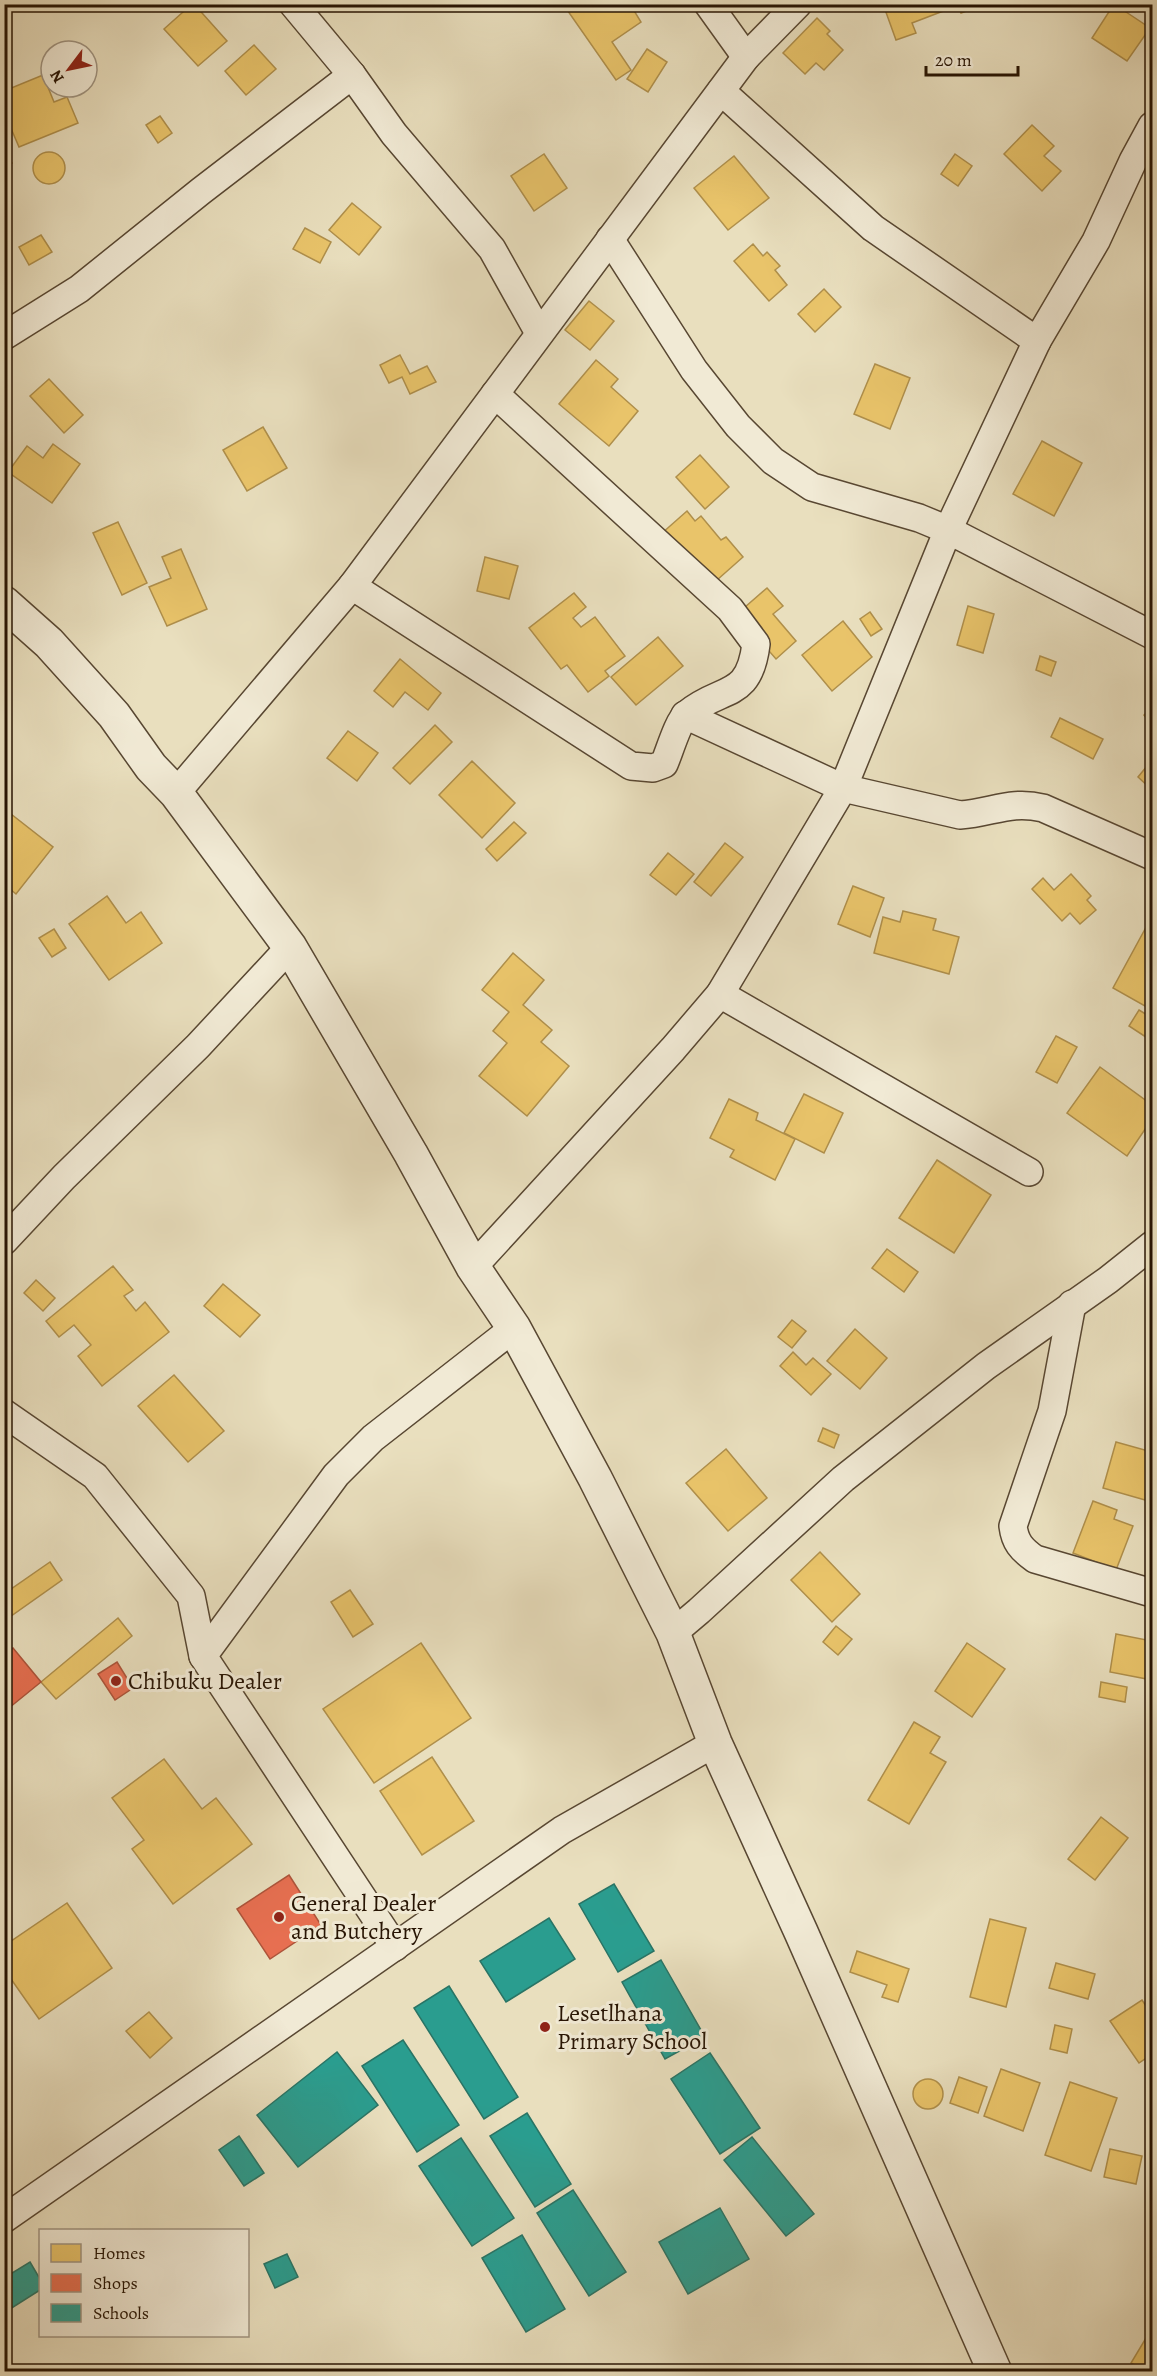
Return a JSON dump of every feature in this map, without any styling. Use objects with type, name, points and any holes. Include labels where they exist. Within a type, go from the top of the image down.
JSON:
[{"type":"street","points":[[292,4],[352,75],[394,134],[492,249],[539,333]]},
{"type":"street","points":[[708,4],[746,57]]},
{"type":"street","points":[[176,793],[352,586],[746,57],[798,4]]},
{"type":"street","points":[[4,336],[79,289],[201,190],[352,75]]},
{"type":"street","points":[[721,91],[873,228],[1037,341]]},
{"type":"street","points":[[473,1267],[673,1049],[720,994],[843,788],[948,530],[1037,341],[1096,241],[1152,126]]},
{"type":"street","points":[[610,239],[694,370],[738,426],[773,461],[812,487],[919,518],[948,530],[1152,635]]},
{"type":"street","points":[[352,586],[630,766],[653,768],[664,764],[685,715],[744,682],[754,664],[756,644],[730,609],[495,394]]},
{"type":"street","points":[[4,603],[49,643],[114,714],[151,767],[176,793],[290,947],[411,1154],[473,1267],[514,1328],[596,1478],[673,1632],[715,1743],[995,2372]]},
{"type":"street","points":[[685,715],[843,788],[960,815],[979,814],[1004,806],[1026,804],[1043,808],[1152,856]]},
{"type":"street","points":[[4,1241],[64,1177],[198,1046],[290,947]]},
{"type":"street","points":[[720,994],[1029,1172]]},
{"type":"street","points":[[673,1632],[843,1479],[986,1366],[1108,1280],[1152,1245]]},
{"type":"street","points":[[1072,1304],[1052,1411],[1012,1526],[1014,1537],[1023,1550],[1035,1559],[1152,1593]]},
{"type":"street","points":[[202,1656],[336,1475],[373,1438],[514,1328]]},
{"type":"street","points":[[4,1413],[95,1476],[191,1596],[202,1656],[395,1947]]},
{"type":"street","points":[[6,2213],[562,1830],[715,1743]]},
{"type":"building: Homes","points":[[192,4],[227,41],[198,66],[164,29]]},
{"type":"building: Homes","points":[[563,4],[630,4],[641,22],[612,42],[631,70],[616,80]]},
{"type":"building: Homes","points":[[883,4],[944,4],[946,10],[912,23],[916,33],[896,40]]},
{"type":"building: Homes","points":[[957,4],[977,4],[978,7],[961,13]]},
{"type":"building: Homes","points":[[1114,4],[1150,28],[1127,61],[1092,38]]},
{"type":"building: Homes","points":[[817,18],[830,31],[827,34],[843,50],[824,70],[816,63],[805,74],[783,53]]},
{"type":"building: Homes","points":[[254,45],[276,69],[246,95],[225,71]]},
{"type":"building: Homes","points":[[647,49],[667,62],[648,92],[627,79]]},
{"type":"building: Homes","points":[[39,77],[39,99],[53,99],[54,102],[68,99],[78,123],[19,147],[4,112],[4,91]]},
{"type":"building: Homes","points":[[160,116],[172,133],[158,143],[146,125]]},
{"type":"building: Homes","points":[[1032,125],[1054,146],[1044,156],[1061,171],[1042,191],[1004,154]]},
{"type":"building: Homes","points":[[4,152],[12,163],[4,168]]},
{"type":"building: Homes","points":[[49,152],[60,157],[65,168],[60,179],[49,184],[38,179],[33,168],[38,157]]},
{"type":"building: Homes","points":[[544,154],[567,188],[534,211],[511,176]]},
{"type":"building: Homes","points":[[955,154],[972,166],[958,186],[941,174]]},
{"type":"building: Homes","points":[[734,156],[769,198],[728,230],[694,188]]},
{"type":"building: Homes","points":[[352,203],[381,227],[359,255],[329,230]]},
{"type":"building: Homes","points":[[305,228],[331,242],[320,263],[293,249]]},
{"type":"building: Homes","points":[[41,235],[52,252],[29,265],[19,247]]},
{"type":"building: Homes","points":[[753,244],[763,256],[767,252],[780,266],[775,270],[787,285],[769,301],[734,261]]},
{"type":"building: Homes","points":[[824,289],[841,307],[815,332],[798,314]]},
{"type":"building: Homes","points":[[589,301],[614,321],[590,350],[565,330]]},
{"type":"building: Homes","points":[[400,355],[410,374],[427,366],[436,382],[410,394],[402,377],[389,383],[380,365]]},
{"type":"building: Homes","points":[[596,360],[618,379],[611,387],[638,411],[609,446],[559,404]]},
{"type":"building: Homes","points":[[875,364],[910,378],[890,429],[854,414]]},
{"type":"building: Homes","points":[[49,379],[83,415],[64,433],[30,396]]},
{"type":"building: Homes","points":[[263,427],[287,468],[247,491],[223,450]]},
{"type":"building: Homes","points":[[1042,441],[1082,463],[1054,516],[1013,494]]},
{"type":"building: Homes","points":[[53,444],[80,464],[52,503],[8,472],[27,446],[43,458]]},
{"type":"building: Homes","points":[[700,455],[729,487],[705,509],[676,477]]},
{"type":"building: Homes","points":[[687,511],[695,521],[701,516],[721,540],[726,537],[743,557],[708,588],[661,534]]},
{"type":"building: Homes","points":[[118,522],[147,583],[122,595],[93,533]]},
{"type":"building: Homes","points":[[181,549],[207,609],[167,626],[149,587],[171,578],[162,557]]},
{"type":"building: Homes","points":[[485,557],[518,566],[509,599],[477,591]]},
{"type":"building: Homes","points":[[767,588],[783,606],[773,614],[796,641],[776,659],[737,614]]},
{"type":"building: Homes","points":[[574,593],[586,607],[573,618],[581,627],[595,617],[625,656],[605,671],[609,676],[588,692],[567,665],[561,669],[529,628]]},
{"type":"building: Homes","points":[[968,606],[994,614],[983,653],[957,645]]},
{"type":"building: Homes","points":[[870,612],[882,629],[871,636],[860,619]]},
{"type":"building: Homes","points":[[843,621],[872,657],[832,691],[802,655]]},
{"type":"building: Homes","points":[[658,637],[683,666],[636,705],[611,677]]},
{"type":"building: Homes","points":[[1040,656],[1056,662],[1051,676],[1036,670]]},
{"type":"building: Homes","points":[[400,659],[441,693],[428,710],[405,692],[393,707],[374,691]]},
{"type":"building: Homes","points":[[1152,708],[1152,725],[1144,715]]},
{"type":"building: Homes","points":[[1060,718],[1103,739],[1093,759],[1051,737]]},
{"type":"building: Homes","points":[[435,725],[452,742],[410,784],[393,768]]},
{"type":"building: Homes","points":[[348,731],[378,753],[357,781],[327,758]]},
{"type":"building: Homes","points":[[1152,760],[1152,790],[1138,777]]},
{"type":"building: Homes","points":[[472,761],[515,803],[482,838],[439,795]]},
{"type":"building: Homes","points":[[11,814],[53,847],[16,894],[4,884],[4,823]]},
{"type":"building: Homes","points":[[514,822],[526,833],[497,861],[486,849]]},
{"type":"building: Homes","points":[[725,843],[743,857],[711,896],[694,882]]},
{"type":"building: Homes","points":[[668,853],[694,874],[676,895],[650,875]]},
{"type":"building: Homes","points":[[1071,874],[1091,896],[1087,900],[1096,910],[1080,924],[1070,913],[1062,921],[1032,889],[1043,878],[1054,890]]},
{"type":"building: Homes","points":[[853,886],[884,898],[870,937],[838,924]]},
{"type":"building: Homes","points":[[107,896],[126,923],[141,912],[162,943],[109,980],[69,924]]},
{"type":"building: Homes","points":[[903,911],[936,919],[933,930],[959,937],[949,974],[874,953],[883,917],[900,922]]},
{"type":"building: Homes","points":[[1150,920],[1152,922],[1152,1010],[1113,988]]},
{"type":"building: Homes","points":[[54,929],[66,948],[52,957],[39,938]]},
{"type":"building: Homes","points":[[513,953],[544,980],[523,1005],[552,1030],[541,1042],[569,1066],[527,1116],[479,1076],[507,1043],[493,1031],[509,1012],[482,990]]},
{"type":"building: Homes","points":[[1139,1010],[1152,1018],[1152,1041],[1129,1026]]},
{"type":"building: Homes","points":[[1056,1036],[1077,1047],[1057,1083],[1036,1072]]},
{"type":"building: Homes","points":[[1100,1067],[1152,1105],[1152,1119],[1127,1156],[1067,1113]]},
{"type":"building: Homes","points":[[804,1094],[843,1113],[824,1153],[784,1133]]},
{"type":"building: Homes","points":[[729,1099],[758,1113],[756,1120],[795,1139],[775,1180],[730,1157],[734,1150],[710,1138]]},
{"type":"building: Homes","points":[[937,1160],[991,1195],[954,1253],[899,1218]]},
{"type":"building: Homes","points":[[887,1249],[918,1272],[904,1292],[872,1268]]},
{"type":"building: Homes","points":[[113,1266],[133,1290],[124,1296],[136,1311],[145,1302],[169,1332],[102,1386],[78,1356],[91,1345],[74,1325],[59,1337],[46,1321]]},
{"type":"building: Homes","points":[[36,1280],[55,1298],[43,1311],[24,1293]]},
{"type":"building: Homes","points":[[223,1284],[260,1315],[240,1337],[204,1306]]},
{"type":"building: Homes","points":[[792,1320],[806,1331],[792,1348],[778,1337]]},
{"type":"building: Homes","points":[[855,1329],[887,1358],[860,1389],[827,1361]]},
{"type":"building: Homes","points":[[793,1352],[806,1365],[813,1358],[831,1374],[811,1395],[780,1366]]},
{"type":"building: Homes","points":[[174,1375],[224,1431],[188,1462],[138,1406]]},
{"type":"building: Homes","points":[[823,1428],[839,1435],[834,1448],[818,1441]]},
{"type":"building: Homes","points":[[1116,1442],[1152,1452],[1152,1502],[1103,1488]]},
{"type":"building: Homes","points":[[726,1449],[767,1498],[728,1531],[686,1483]]},
{"type":"building: Homes","points":[[1093,1501],[1117,1510],[1114,1519],[1133,1526],[1116,1570],[1073,1553]]},
{"type":"building: Homes","points":[[820,1552],[860,1594],[832,1622],[791,1580]]},
{"type":"building: Homes","points":[[50,1562],[62,1580],[4,1621],[4,1594]]},
{"type":"building: Homes","points":[[350,1590],[373,1624],[353,1637],[331,1602]]},
{"type":"building: Homes","points":[[118,1618],[132,1636],[56,1699],[41,1682]]},
{"type":"building: Homes","points":[[836,1626],[852,1639],[838,1655],[823,1642]]},
{"type":"building: Homes","points":[[1116,1634],[1152,1641],[1152,1680],[1110,1672]]},
{"type":"building: Homes","points":[[421,1643],[471,1718],[374,1783],[323,1709]]},
{"type":"building: Homes","points":[[967,1643],[1005,1669],[972,1717],[935,1691]]},
{"type":"building: Homes","points":[[1101,1682],[1127,1687],[1125,1702],[1099,1697]]},
{"type":"building: Homes","points":[[914,1722],[940,1737],[930,1753],[946,1762],[909,1824],[868,1800]]},
{"type":"building: Homes","points":[[432,1757],[474,1821],[422,1855],[380,1791]]},
{"type":"building: Homes","points":[[164,1759],[202,1809],[216,1798],[252,1844],[173,1904],[132,1849],[144,1840],[112,1798]]},
{"type":"building: Homes","points":[[1101,1817],[1128,1838],[1095,1880],[1068,1859]]},
{"type":"building: Homes","points":[[67,1903],[112,1968],[39,2019],[4,1969],[4,1946]]},
{"type":"building: Homes","points":[[990,1919],[1026,1928],[1006,2007],[970,1997]]},
{"type":"building: Homes","points":[[857,1951],[909,1969],[898,2002],[882,1997],[887,1985],[850,1972]]},
{"type":"building: Homes","points":[[1056,1963],[1095,1974],[1088,1999],[1049,1988]]},
{"type":"building: Homes","points":[[1142,2000],[1152,2015],[1152,2054],[1139,2063],[1110,2021]]},
{"type":"building: Homes","points":[[149,2012],[172,2038],[150,2058],[126,2031]]},
{"type":"building: Homes","points":[[1055,2025],[1072,2029],[1067,2053],[1050,2049]]},
{"type":"building: Homes","points":[[1001,2069],[1040,2083],[1023,2131],[984,2116]]},
{"type":"building: Homes","points":[[959,2077],[987,2087],[978,2113],[950,2103]]},
{"type":"building: Homes","points":[[928,2079],[938,2084],[943,2094],[938,2104],[928,2109],[918,2104],[913,2094],[918,2084]]},
{"type":"building: Homes","points":[[1070,2082],[1117,2098],[1091,2171],[1045,2155]]},
{"type":"building: Homes","points":[[1110,2149],[1142,2156],[1136,2184],[1104,2177]]},
{"type":"building: Homes","points":[[1152,2328],[1152,2372],[1145,2372],[1131,2363]]},
{"type":"building: Shops","points":[[13,1648],[41,1682],[4,1712],[4,1654]]},
{"type":"building: Shops","name":"Chibuku Dealer","points":[[117,1662],[133,1688],[115,1700],[98,1674]]},
{"type":"building: Shops","name":"General Dealer and Butchery","points":[[289,1875],[321,1925],[270,1959],[237,1909]]},
{"type":"building: Schools","points":[[614,1884],[654,1951],[618,1972],[579,1904]]},
{"type":"building: Schools","points":[[549,1918],[575,1959],[506,2002],[480,1961]]},
{"type":"building: Schools","points":[[661,1960],[705,2037],[665,2059],[622,1982]]},
{"type":"building: Schools","points":[[449,1986],[518,2097],[484,2119],[414,2008]]},
{"type":"building: Schools","points":[[403,2040],[459,2125],[417,2152],[362,2066]]},
{"type":"building: Schools","points":[[337,2052],[378,2105],[298,2167],[257,2115]]},
{"type":"building: Schools","points":[[710,2053],[760,2128],[720,2154],[671,2079]]},
{"type":"building: Schools","points":[[527,2113],[571,2184],[535,2207],[490,2136]]},
{"type":"building: Schools","points":[[239,2136],[264,2173],[244,2186],[219,2150]]},
{"type":"building: Schools","points":[[752,2137],[814,2214],[786,2236],[724,2160]]},
{"type":"building: Schools","points":[[461,2138],[514,2218],[472,2246],[419,2166]]},
{"type":"building: Schools","points":[[573,2190],[626,2272],[589,2296],[537,2213]]},
{"type":"building: Schools","points":[[720,2208],[749,2259],[688,2294],[659,2242]]},
{"type":"building: Schools","points":[[522,2235],[565,2309],[526,2332],[482,2258]]},
{"type":"building: Schools","points":[[287,2254],[298,2277],[275,2288],[264,2264]]},
{"type":"building: Schools","points":[[30,2262],[39,2277],[39,2291],[7,2311],[4,2306],[4,2278]]},
{"type":"place","name":"Chibuku Dealer","points":[[116,1681]]},
{"type":"place","name":"General Dealer and Butchery","points":[[279,1917]]},
{"type":"place","name":"Lesetlhana Primary School","points":[[545,2027]]}]
